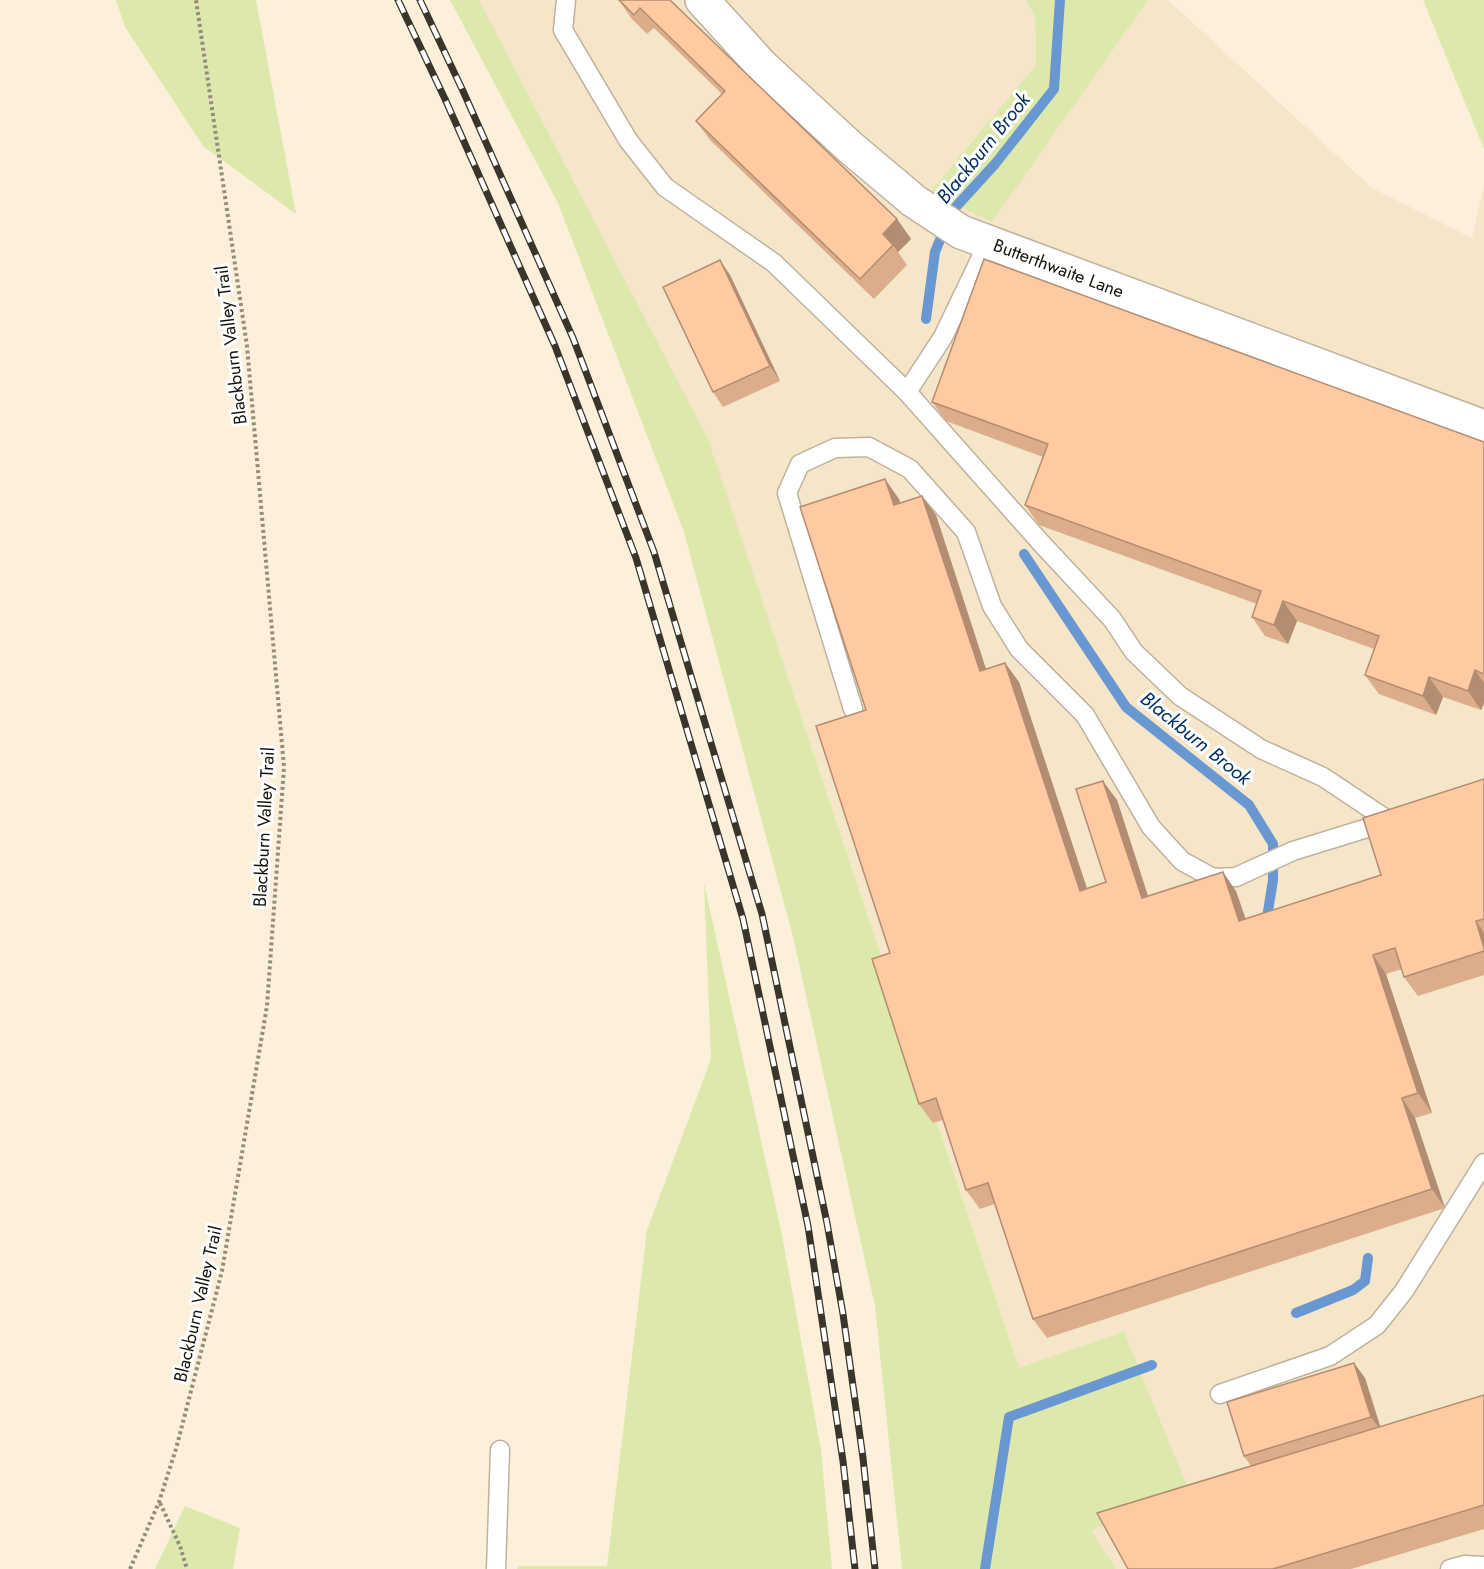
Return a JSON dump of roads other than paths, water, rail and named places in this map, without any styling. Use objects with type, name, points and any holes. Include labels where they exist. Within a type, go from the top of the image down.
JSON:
[{"type":"street","name":"Butterthwaite Lane","points":[[702,0],[763,67],[851,148],[914,201],[975,238],[1484,427]]},
{"type":"lane","points":[[566,0],[563,30],[628,140],[665,187],[774,263],[907,392],[1112,619],[1134,652],[1180,696],[1261,749],[1323,777],[1389,821]]},
{"type":"lane","points":[[907,392],[943,337],[975,238]]},
{"type":"lane","points":[[853,709],[787,493],[800,464],[835,448],[869,447],[910,469],[966,532],[992,606],[1019,649],[1085,715],[1151,827],[1182,861],[1214,878],[1236,877],[1293,851],[1410,815]]},
{"type":"lane","points":[[1220,1395],[1330,1356],[1377,1325],[1404,1291],[1484,1163]]},
{"type":"lane","points":[[496,1569],[500,1450]]},
{"type":"lane","points":[[1450,1569],[1465,1565],[1484,1566]]},
{"type":"waterway","name":"Blackburn Brook","points":[[926,319],[935,252],[952,211],[995,164],[1054,89],[1060,0]]},
{"type":"waterway","name":"Blackburn Brook","points":[[1024,554],[1126,707],[1249,805],[1273,844],[1273,880],[1266,924]]},
{"type":"waterway","points":[[1296,1313],[1353,1290],[1365,1281],[1368,1258]]},
{"type":"waterway","points":[[985,1569],[1009,1417],[1152,1365]]},
{"type":"railway","points":[[398,0],[445,99],[555,346],[636,558],[743,919],[808,1226],[843,1461],[855,1569]]},
{"type":"railway","points":[[420,0],[573,338],[654,552],[762,914],[827,1223],[843,1314],[863,1458],[875,1569]]}]
